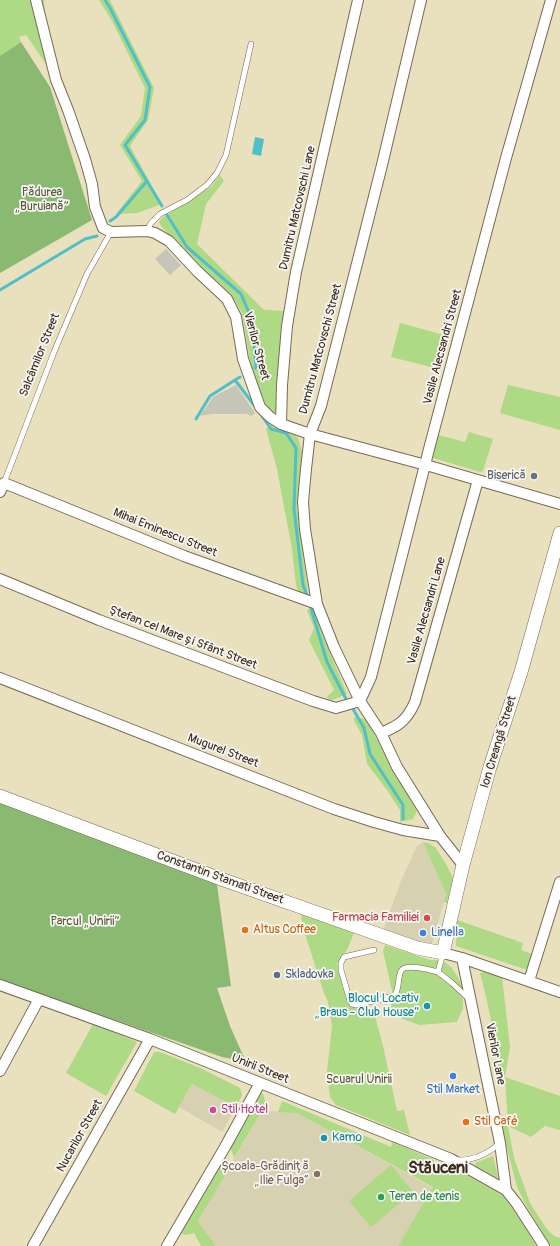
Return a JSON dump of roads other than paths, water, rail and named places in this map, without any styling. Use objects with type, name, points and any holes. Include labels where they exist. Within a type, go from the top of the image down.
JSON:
[{"type":"street","points":[[36,0],[56,80],[86,159],[92,184],[95,207],[104,228],[111,232]]},
{"type":"street","name":"Dumitru Matcovschi Lane","points":[[281,424],[282,385],[287,326],[296,272],[358,0]]},
{"type":"street","name":"Dumitru Matcovschi Street","points":[[421,0],[382,165],[329,376],[321,406],[310,434],[303,502],[305,528],[317,604],[334,647],[360,701],[380,733],[397,767],[440,836],[463,864]]},
{"type":"street","name":"Vasile Alecsandri Street","points":[[360,701],[371,677],[506,158],[551,0]]},
{"type":"street","name":"Vierilor Street","points":[[111,232],[147,231],[155,233],[169,241],[226,299],[236,317],[243,359],[260,407],[270,417],[281,424],[310,434],[426,465],[560,504]]},
{"type":"street","name":"Vasile Alecsandri Lane","points":[[380,733],[394,728],[403,721],[410,713],[415,702],[478,480]]},
{"type":"street","name":"Mihai Eminescu Street","points":[[2,487],[184,556],[317,604]]},
{"type":"street","name":"Ion Creangă Street","points":[[443,953],[463,864],[490,767],[521,672],[560,533]]},
{"type":"street","name":"Ştefan cel Mare și Sfânt Street","points":[[0,578],[98,620],[313,701],[336,708],[360,701]]},
{"type":"street","name":"Mugurel Street","points":[[0,678],[341,811],[403,830],[440,836]]},
{"type":"street","name":"Constantin Stamati Street","points":[[0,796],[249,889],[417,948],[443,953]]},
{"type":"street","points":[[529,981],[560,882]]},
{"type":"street","points":[[443,953],[462,958],[560,992]]},
{"type":"street","name":"Vierilor Lane","points":[[462,958],[500,1143],[506,1190]]},
{"type":"street","name":"Unirii Street","points":[[0,985],[150,1039],[450,1159],[506,1190]]},
{"type":"street","points":[[0,1070],[39,1000]]},
{"type":"street","name":"Nucarilor Street","points":[[33,1246],[150,1039]]},
{"type":"street","points":[[167,1246],[225,1147],[260,1083]]},
{"type":"street","points":[[506,1190],[517,1204],[544,1246]]},
{"type":"lane","points":[[147,231],[151,223],[160,214],[188,200],[207,185],[217,173],[226,155],[251,44]]},
{"type":"lane","name":"Salcâmilor Street","points":[[2,487],[54,352],[87,274],[111,232]]},
{"type":"lane","points":[[374,950],[344,957],[341,963],[341,970],[352,1004],[356,1005],[394,996],[397,993],[401,971],[405,968],[411,967],[438,972],[471,1001]]},
{"type":"lane","points":[[438,972],[443,953]]},
{"type":"lane","points":[[450,1159],[471,1159],[482,1156],[500,1143]]},
{"type":"water","points":[[255,137],[264,139],[261,156],[252,154]]},
{"type":"waterway","points":[[105,0],[150,87],[145,120],[125,145],[162,206]]},
{"type":"waterway","points":[[110,221],[116,217],[147,181]]},
{"type":"waterway","points":[[167,215],[187,247],[241,294],[252,320],[255,368]]},
{"type":"waterway","points":[[0,290],[85,239],[97,236]]},
{"type":"waterway","points":[[240,377],[235,380],[257,409]]},
{"type":"waterway","points":[[196,419],[210,396],[235,380]]},
{"type":"waterway","points":[[260,413],[271,429],[286,433],[296,448],[294,509],[303,585],[307,595]]},
{"type":"waterway","points":[[311,608],[327,662],[346,699]]},
{"type":"waterway","points":[[353,709],[364,728],[370,754],[403,805],[403,819]]},
{"type":"place","name":"Biserică","points":[[534,476]]},
{"type":"place","name":"Farmacia Familiei","points":[[427,918]]},
{"type":"place","name":"Altus Coffee","points":[[245,930]]},
{"type":"place","name":"Linella","points":[[423,933]]},
{"type":"place","name":"Skladovka","points":[[277,975]]},
{"type":"place","name":"Blocul Locativ „Braus - Club House”","points":[[427,1006]]},
{"type":"place","name":"Stil Market","points":[[453,1076]]},
{"type":"place","name":"Stil Hotel","points":[[213,1110]]},
{"type":"place","name":"Stil Café","points":[[466,1122]]},
{"type":"place","name":"Kamo","points":[[324,1138]]},
{"type":"place","name":"Școala-Grădiniță „Ilie Fulga“","points":[[317,1174]]},
{"type":"place","name":"Teren de tenis","points":[[381,1197]]},
{"type":"district","name":"Stăuceni","points":[[438,1169]]},
{"type":"park label","name":"Pădurea „Buruiană”","points":[[42,200]]},
{"type":"park label","name":"Parcul „Unirii”","points":[[85,922]]},
{"type":"park label","name":"Scuarul Unirii","points":[[359,1080]]}]
